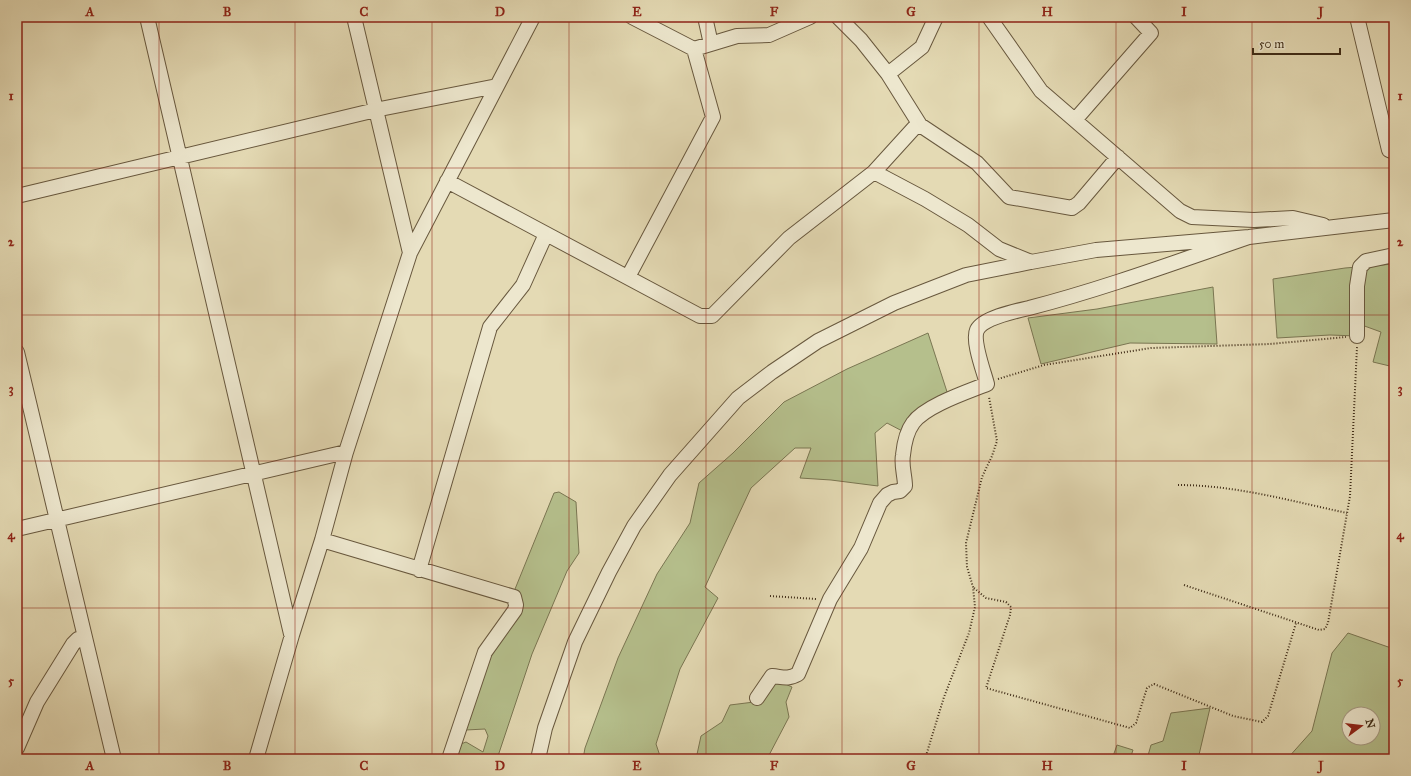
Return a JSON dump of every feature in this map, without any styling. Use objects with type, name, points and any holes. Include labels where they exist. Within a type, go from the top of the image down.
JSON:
[{"type":"street","points":[[147,17],[292,635]]},
{"type":"street","points":[[354,17],[410,253]]},
{"type":"street","points":[[256,759],[292,635],[322,540],[346,452],[410,253],[533,17]]},
{"type":"street","points":[[632,17],[694,49],[738,36],[769,35],[810,17]]},
{"type":"street","points":[[705,17],[711,44]]},
{"type":"street","points":[[838,17],[861,40],[888,74],[920,125],[977,162],[1009,197],[1072,208],[1079,203],[1118,157]]},
{"type":"street","points":[[888,74],[922,47],[936,17]]},
{"type":"street","points":[[989,17],[1041,91],[1180,211],[1192,217],[1254,220],[1293,218],[1334,228]]},
{"type":"street","points":[[1357,17],[1389,150],[1394,152]]},
{"type":"street","points":[[1075,120],[1151,33],[1141,19]]},
{"type":"street","points":[[628,278],[713,117],[694,49]]},
{"type":"street","points":[[17,196],[376,110],[497,86]]},
{"type":"street","points":[[447,181],[700,316],[712,316],[789,238],[874,172],[914,128],[920,125]]},
{"type":"street","points":[[874,172],[925,199],[968,225],[1000,249],[1031,262]]},
{"type":"street","points":[[538,759],[545,728],[576,642],[609,572],[634,526],[670,474],[738,398],[772,372],[818,341],[894,303],[966,275],[1096,250],[1249,237],[1394,220]]},
{"type":"street","points":[[419,570],[490,327],[523,285],[546,234]]},
{"type":"street","points":[[757,698],[772,676],[791,678],[798,674],[830,599],[862,548],[880,503],[887,495],[900,491],[905,486],[902,457],[906,440],[913,423],[923,412],[987,384],[976,340],[977,330],[986,322],[1007,314],[1144,273],[1249,237]]},
{"type":"street","points":[[1358,336],[1358,286],[1360,267],[1366,261],[1394,255]]},
{"type":"street","points":[[17,352],[114,759]]},
{"type":"street","points":[[17,529],[346,452]]},
{"type":"street","points":[[322,540],[514,597],[516,605],[515,610],[485,652],[449,759]]},
{"type":"street","points":[[17,748],[42,694],[73,644],[78,639],[85,638]]},
{"type":"path","points":[[925,759],[944,697],[969,633],[975,606],[973,588],[967,567],[966,543],[982,477],[997,441],[987,384],[1044,365],[1151,348],[1270,344],[1358,336],[1350,496],[1328,623],[1325,629],[1319,630],[1184,585]]},
{"type":"path","points":[[1178,485],[1203,485],[1231,489],[1347,514]]},
{"type":"path","points":[[973,588],[986,598],[1006,602],[1011,607],[1010,616],[986,688],[1130,728],[1136,723],[1146,688],[1154,684],[1233,716],[1262,722],[1268,716],[1296,622]]},
{"type":"path","points":[[770,596],[830,599]]},
{"type":"green space","points":[[1394,264],[1394,367],[1373,362],[1381,332],[1359,324],[1357,336],[1330,335],[1277,338],[1273,279],[1345,268]]},
{"type":"green space","points":[[1213,287],[1217,344],[1130,343],[1041,364],[1028,318],[1097,309]]},
{"type":"green space","points":[[928,333],[949,398],[906,433],[887,423],[875,433],[878,486],[800,478],[811,448],[795,448],[751,488],[705,587],[718,598],[680,669],[656,744],[661,759],[583,759],[585,748],[618,658],[657,574],[690,523],[699,483],[733,453],[784,402],[847,369]]},
{"type":"green space","points":[[559,492],[576,502],[579,553],[567,571],[532,654],[497,759],[448,759],[453,747],[466,742],[483,752],[488,736],[485,729],[466,730],[463,725],[487,653],[509,621],[513,594],[554,493]]},
{"type":"green space","points":[[1348,633],[1394,649],[1394,759],[1287,759],[1312,731],[1332,653]]},
{"type":"green space","points":[[774,679],[792,687],[786,702],[789,717],[767,759],[696,759],[701,736],[722,722],[730,705],[754,702]]},
{"type":"green space","points":[[1210,708],[1198,759],[1147,759],[1151,745],[1163,741],[1171,713]]},
{"type":"green space","points":[[1117,745],[1133,750],[1130,759],[1112,759]]}]
